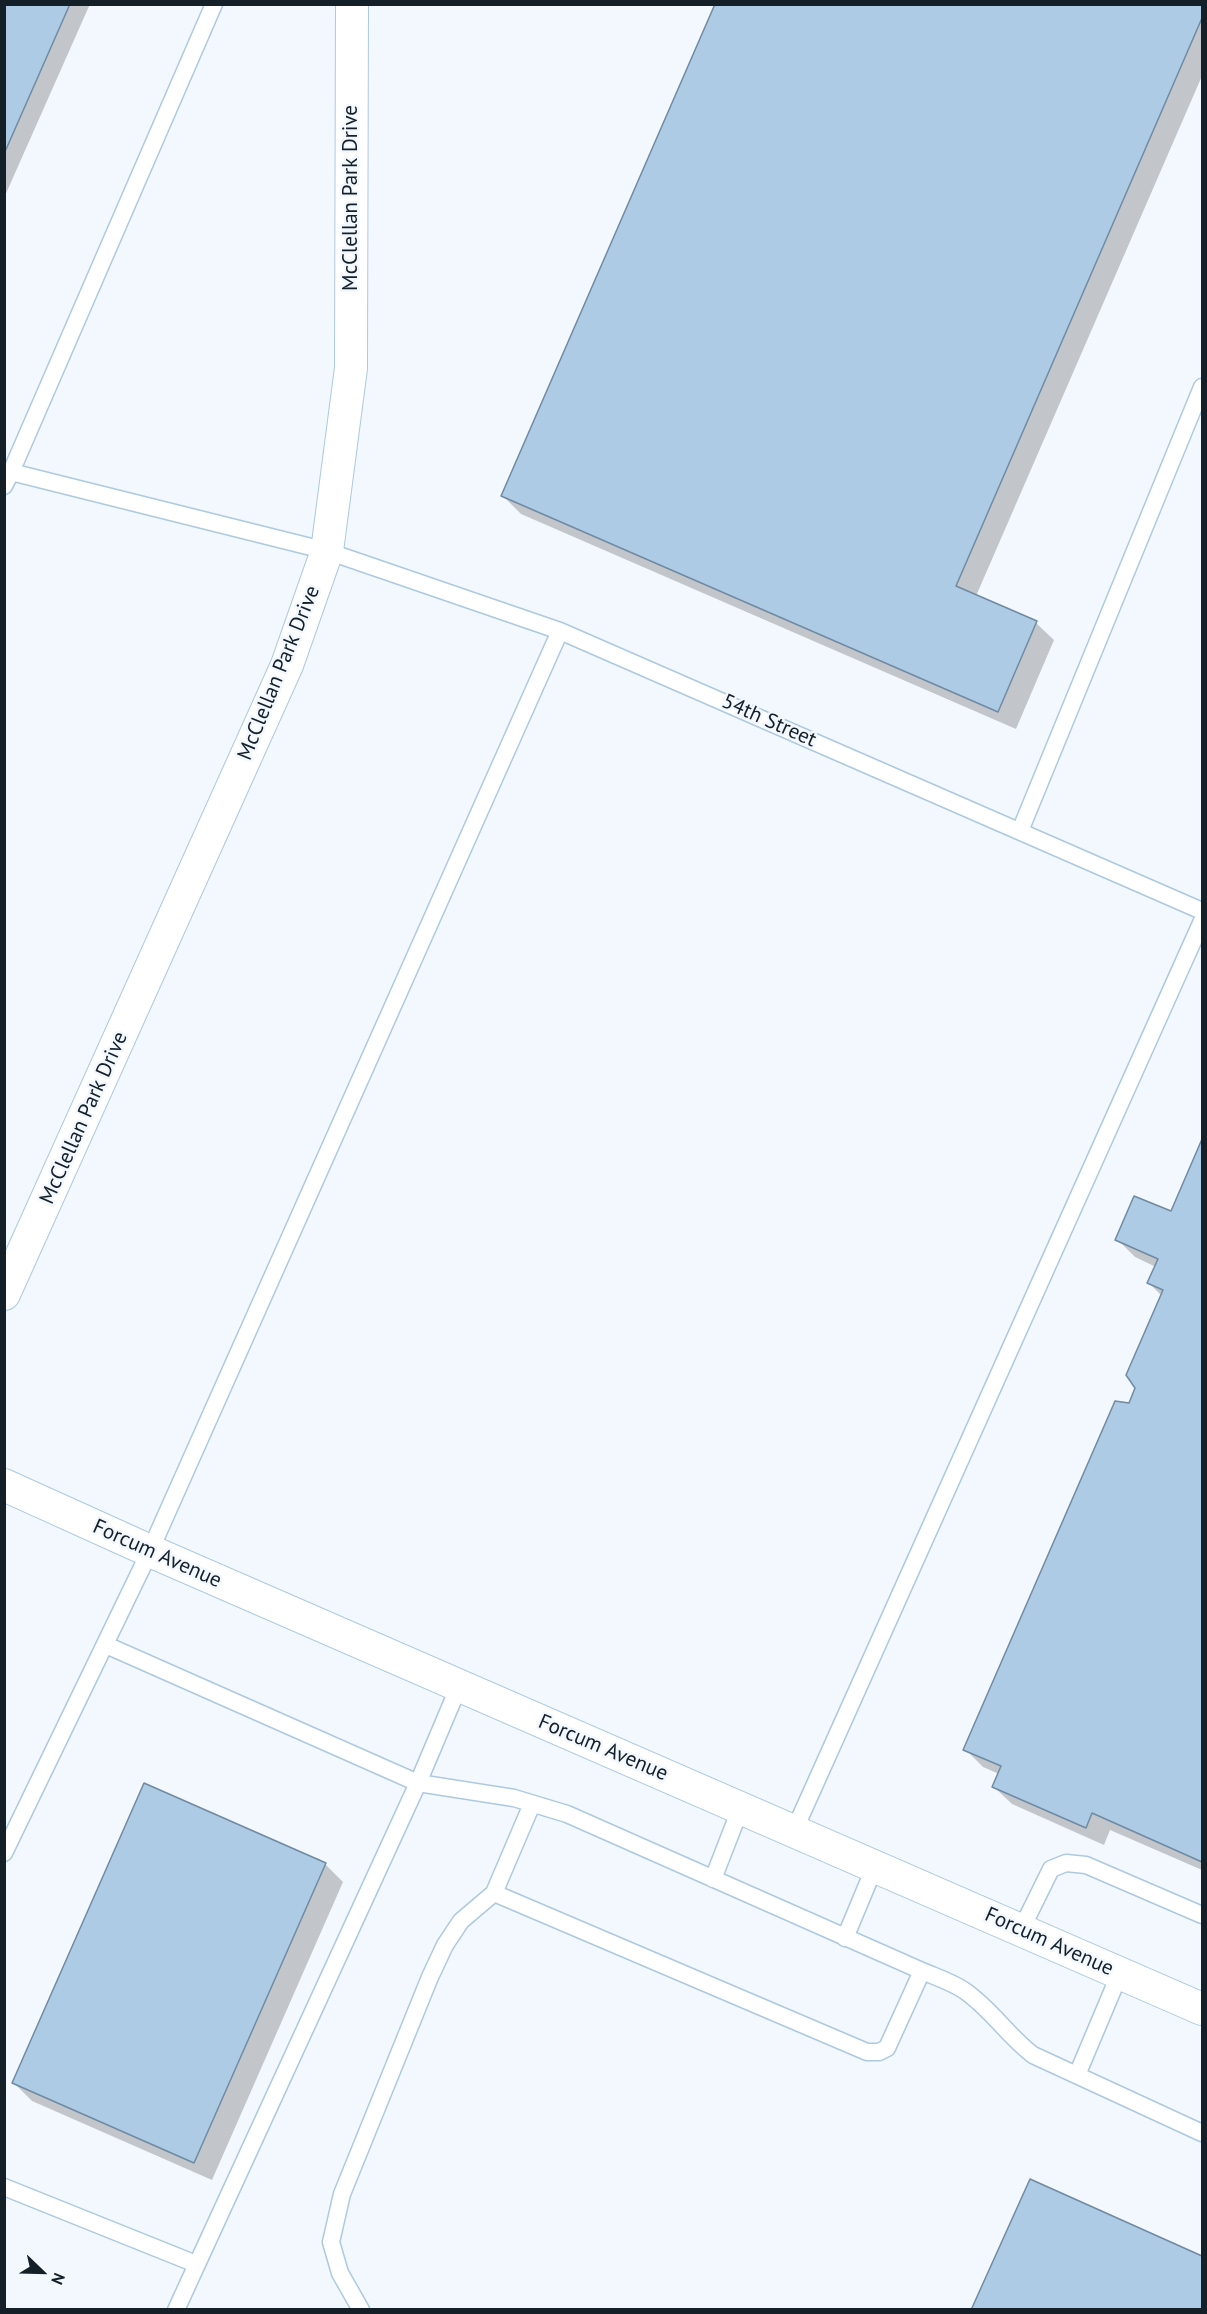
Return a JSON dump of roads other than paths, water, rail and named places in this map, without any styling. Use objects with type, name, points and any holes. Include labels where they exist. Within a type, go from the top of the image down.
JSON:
[{"type":"street","name":"McClellan Park Drive","points":[[4,1294],[287,665],[327,551],[351,368],[352,4]]},
{"type":"street","name":"Forcum Avenue","points":[[4,1485],[150,1551],[1203,2009]]},
{"type":"lane","points":[[8,479],[214,4]]},
{"type":"lane","points":[[1020,831],[1203,387]]},
{"type":"lane","name":"54th Street","points":[[8,479],[327,551],[560,631],[1203,911]]},
{"type":"lane","points":[[4,1853],[150,1551],[560,631]]},
{"type":"lane","points":[[794,1831],[1203,921]]},
{"type":"lane","points":[[106,1645],[418,1783],[514,1798],[567,1814],[922,1971],[964,1990],[990,2012],[1033,2055],[1203,2133]]},
{"type":"lane","points":[[176,2310],[418,1783],[459,1686]]},
{"type":"lane","points":[[361,2310],[340,2273],[331,2242],[342,2194],[445,1945],[460,1921],[494,1893],[532,1804]]},
{"type":"lane","points":[[713,1879],[741,1807]]},
{"type":"lane","points":[[1021,1930],[1051,1869],[1066,1863],[1086,1865],[1203,1915]]},
{"type":"lane","points":[[845,1938],[875,1866]]},
{"type":"lane","points":[[494,1893],[867,2052],[879,2052],[887,2048],[922,1971]]},
{"type":"lane","points":[[1077,2075],[1120,1973]]},
{"type":"lane","points":[[4,2187],[196,2264]]}]
